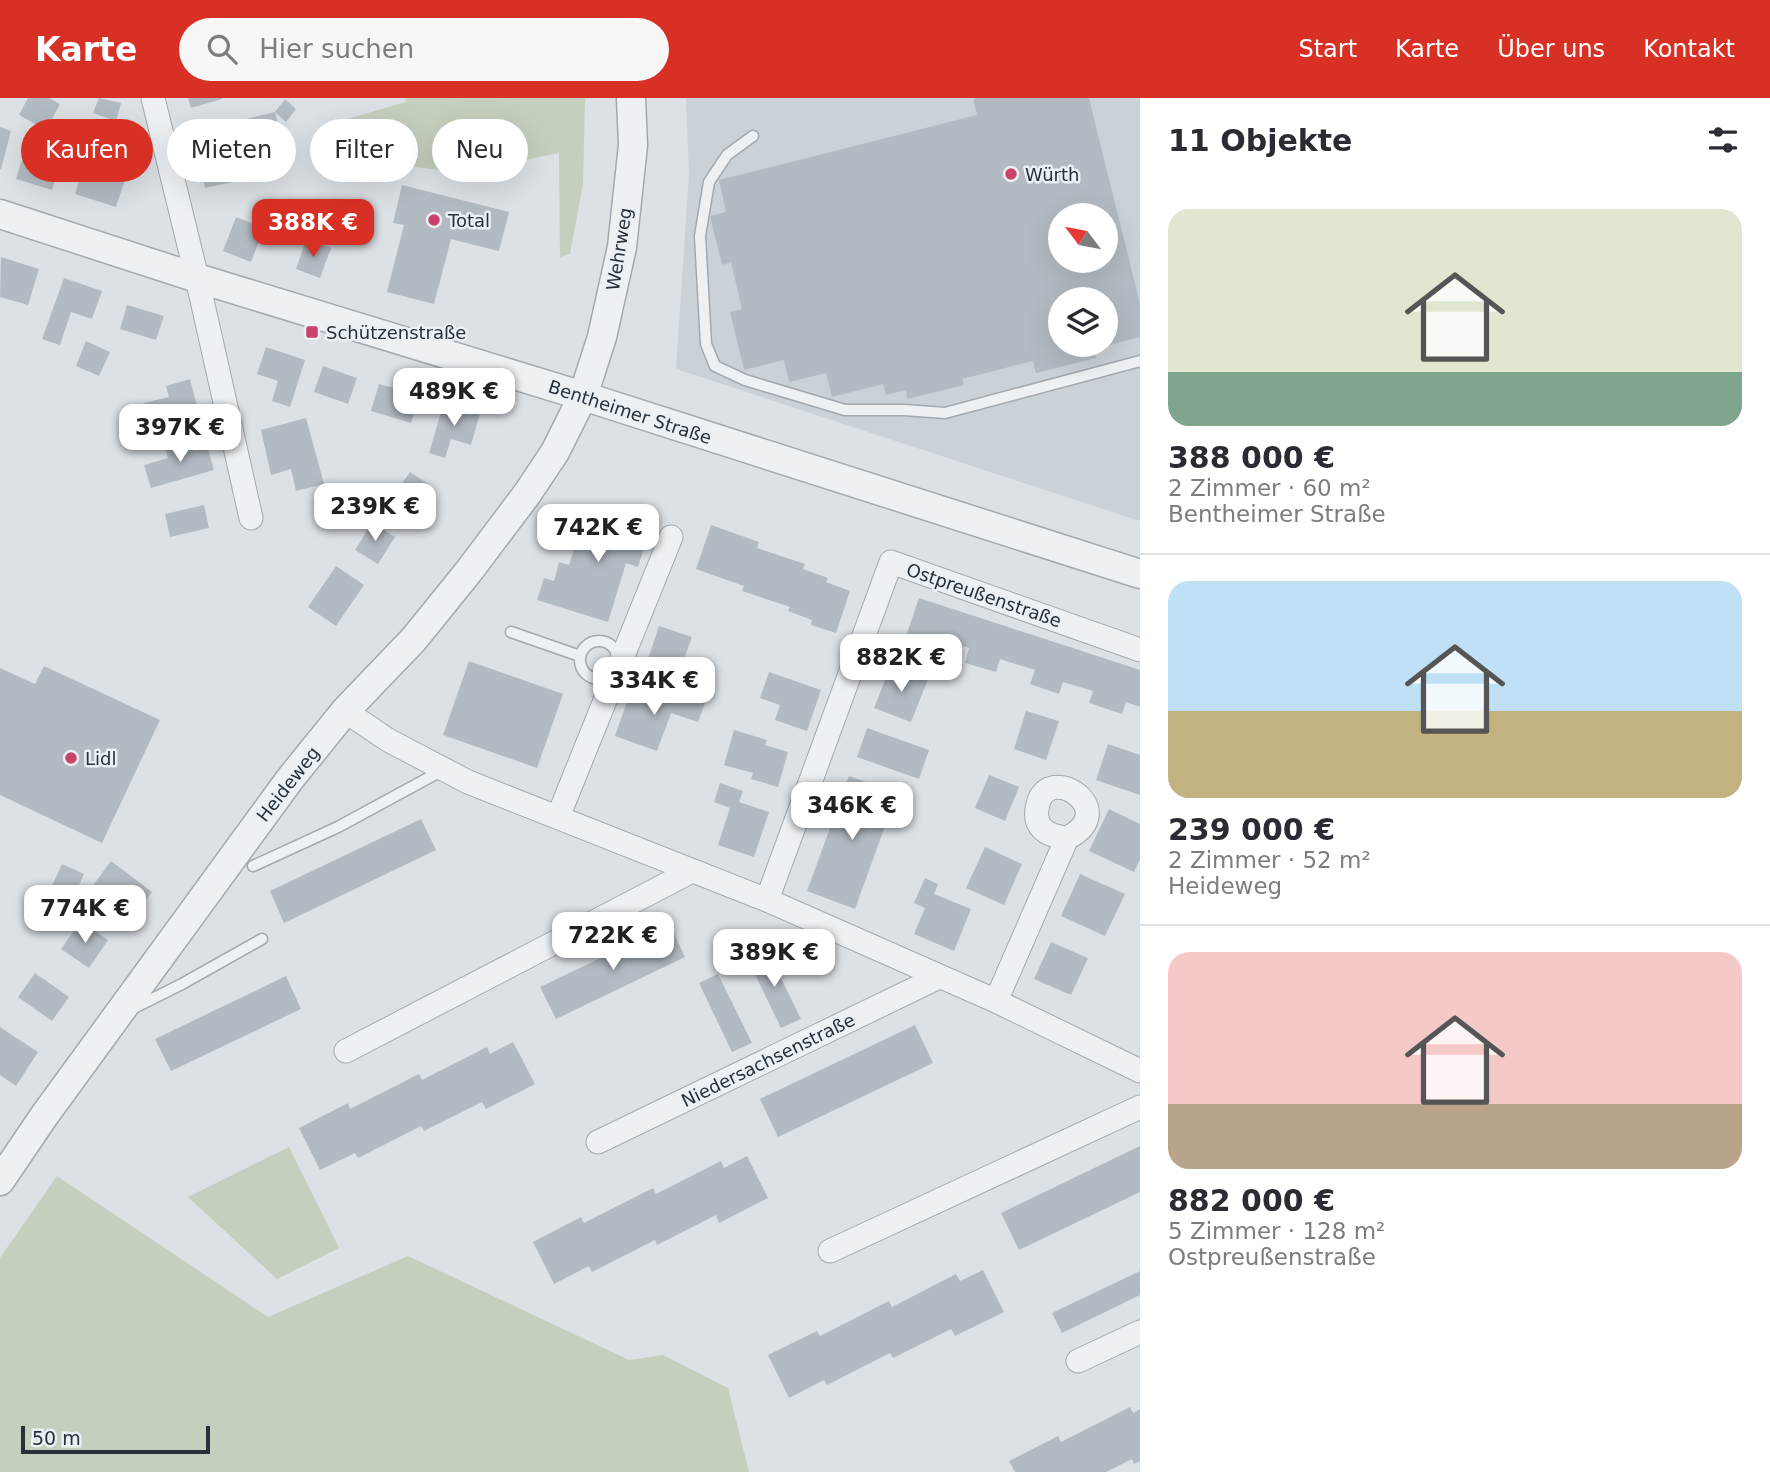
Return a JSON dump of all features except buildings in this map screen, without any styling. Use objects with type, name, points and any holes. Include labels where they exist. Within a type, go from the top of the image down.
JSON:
[{"type":"street","points":[[153,98],[251,518]]},
{"type":"street","name":"Wehrweg","points":[[583,396],[602,337],[622,247],[633,145],[631,98]]},
{"type":"street","name":"Bentheimer Straße","points":[[0,214],[1140,574]]},
{"type":"street","name":"Heideweg","points":[[0,1181],[44,1115],[270,806],[345,711],[414,639],[470,571],[555,452],[583,396]]},
{"type":"street","points":[[558,817],[671,537]]},
{"type":"street","name":"Ostpreußenstraße","points":[[767,901],[891,562],[1140,650]]},
{"type":"street","points":[[345,711],[388,740],[468,782],[767,901],[996,1001],[1140,1070]]},
{"type":"street","points":[[996,1001],[1067,838]]},
{"type":"street","points":[[346,1051],[692,871]]},
{"type":"street","name":"Niedersachsenstraße","points":[[598,1142],[939,977]]},
{"type":"street","points":[[830,1251],[1140,1107]]},
{"type":"street","points":[[1078,1361],[1140,1332]]},
{"type":"lane","points":[[753,136],[727,155],[709,183],[700,236],[706,344],[715,366],[745,380],[845,410],[904,410],[945,414],[1140,361]]},
{"type":"lane","points":[[511,632],[580,656]]},
{"type":"lane","points":[[604,641],[610,643],[618,653],[618,666],[610,676],[598,679],[582,669],[580,656],[582,650],[592,642],[604,641]]},
{"type":"lane","points":[[253,866],[338,827],[443,769]]},
{"type":"lane","points":[[116,1017],[262,939]]},
{"type":"shaded area","points":[[686,98],[1140,98],[1140,521],[676,369],[689,175]]},
{"type":"green space","points":[[405,98],[585,98],[583,184],[570,254],[560,257],[559,153],[528,159],[528,119],[432,119],[432,169],[418,167],[418,119],[347,119],[406,102]]},
{"type":"green space","points":[[289,1147],[339,1248],[277,1279],[188,1197]]},
{"type":"green space","points":[[57,1176],[268,1317],[408,1256],[629,1360],[663,1355],[728,1388],[749,1472],[0,1472],[0,1258]]},
{"type":"place","name":"Würth","points":[[1011,174]]},
{"type":"place","name":"Total","points":[[434,220]]},
{"type":"place","name":"Schützenstraße","points":[[312,332]]},
{"type":"place","name":"Lidl","points":[[71,758]]}]
